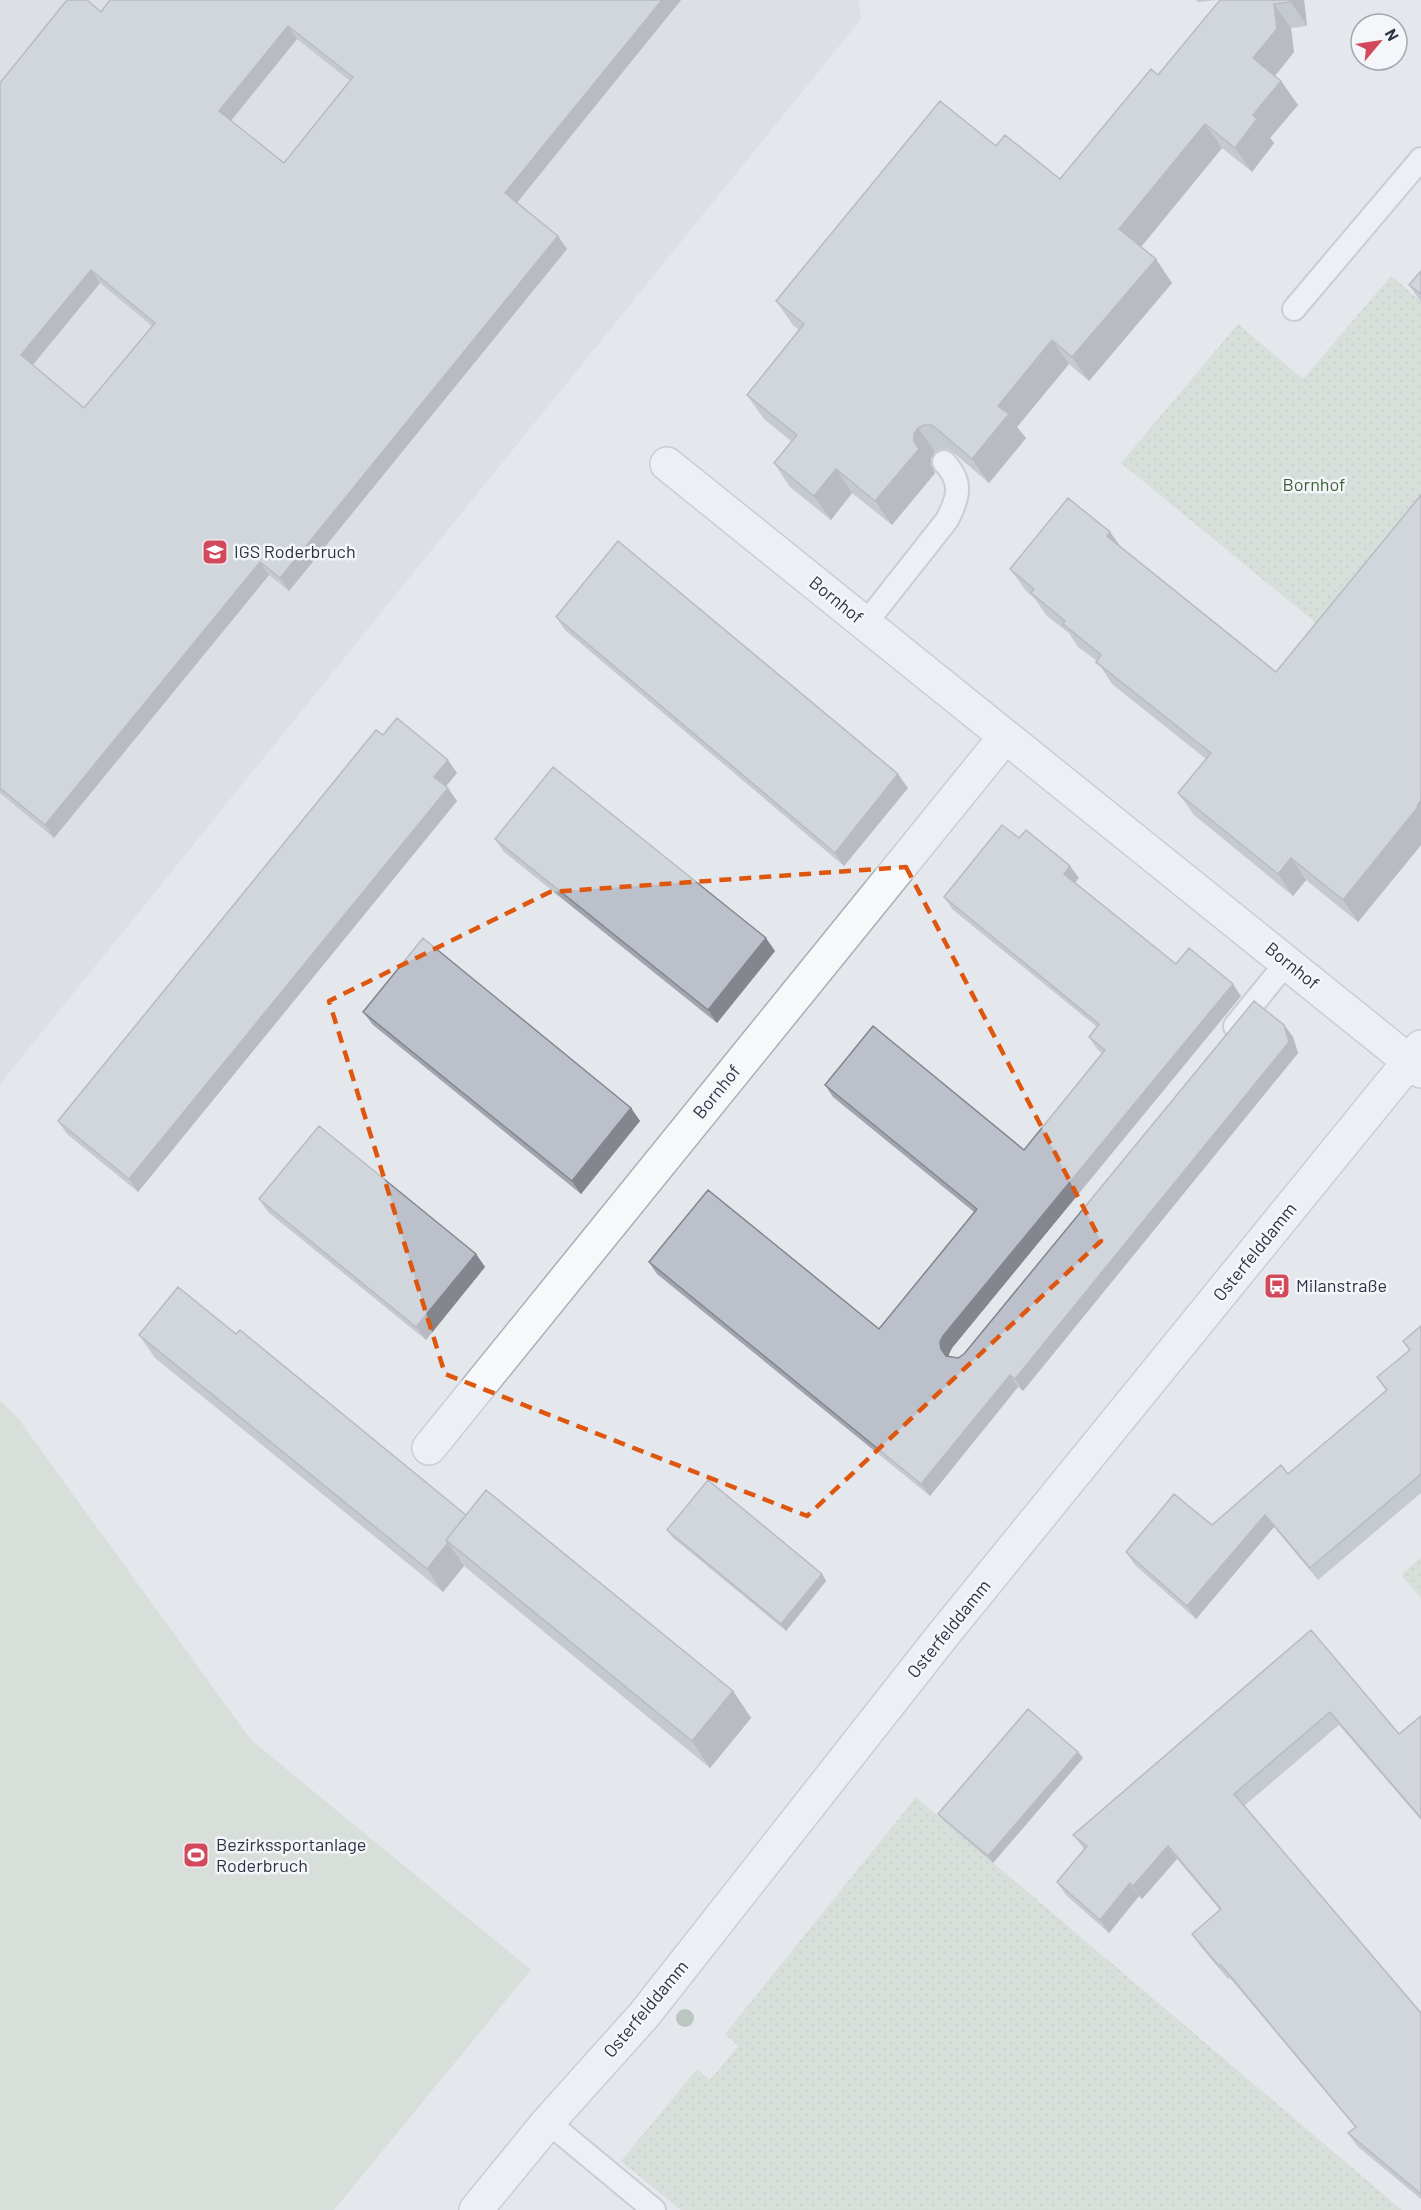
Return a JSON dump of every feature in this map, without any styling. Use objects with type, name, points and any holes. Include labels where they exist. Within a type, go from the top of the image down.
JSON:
[{"type":"street","name":"Bornhof","points":[[667,464],[1287,962],[1417,1060]]},
{"type":"street","name":"Bornhof","points":[[429,1448],[1005,737]]},
{"type":"street","name":"Osterfelddamm","points":[[476,2210],[548,2122],[644,2015],[878,1716],[1417,1060]]},
{"type":"lane","points":[[1294,309],[1421,159]]},
{"type":"lane","points":[[865,624],[947,520],[955,506],[958,492],[957,481],[944,462]]},
{"type":"lane","points":[[1221,1042],[1287,962]]},
{"type":"lane","points":[[548,2122],[654,2210]]},
{"type":"highlighted area","points":[[906,867],[1101,1241],[807,1516],[445,1374],[329,1001],[550,892]]},
{"type":"shaded area","name":"IGS Roderbruch","points":[[0,0],[859,0],[861,19],[0,1084]]},
{"type":"green space","name":"Bornhof","points":[[1391,276],[1421,301],[1421,546],[1339,642],[1121,463],[1238,324],[1303,379]]},
{"type":"green space","name":"Bezirkssportanlage Roderbruch","points":[[0,1401],[17,1417],[251,1740],[531,1970],[334,2210],[0,2210]]},
{"type":"green space","points":[[1421,1557],[1421,1598],[1401,1575]]},
{"type":"green space","points":[[916,1797],[1402,2210],[681,2210],[621,2161],[697,2069],[710,2080],[738,2046],[725,2034]]},
{"type":"building","name":"IGS Roderbruch","points":[[67,0],[87,0],[101,12],[110,0],[662,0],[505,193],[558,236],[280,578],[260,562],[45,825],[0,788],[0,83]],"holes":[[[288,26],[353,77],[284,163],[219,111]],[[91,270],[155,323],[84,408],[21,355]]]},
{"type":"building","points":[[1220,0],[1290,0],[1291,2],[1274,4],[1277,29],[1253,58],[1281,81],[1253,115],[1257,119],[1235,148],[1205,124],[1119,229],[1156,259],[1072,357],[1052,340],[998,406],[1009,414],[972,459],[931,425],[918,428],[914,434],[914,441],[919,449],[875,501],[836,469],[814,496],[774,463],[797,435],[747,395],[804,324],[776,301],[940,101],[996,146],[1005,135],[1060,179],[1151,69],[1158,75]]},
{"type":"building","points":[[1421,271],[1421,294],[1409,285]]},
{"type":"building","points":[[1421,495],[1421,800],[1418,807],[1343,900],[1291,858],[1278,874],[1178,793],[1211,753],[1096,662],[1101,655],[1063,624],[1065,621],[1031,593],[1034,589],[1010,569],[1068,498],[1110,532],[1107,536],[1276,672]]},
{"type":"building","points":[[618,541],[898,774],[835,853],[556,617]]},
{"type":"building","points":[[397,718],[448,760],[434,777],[448,788],[129,1179],[58,1121],[376,730],[383,735]]},
{"type":"building","points":[[553,767],[766,938],[708,1010],[495,839]]},
{"type":"building","points":[[1002,825],[1019,838],[1026,830],[1070,866],[1064,874],[1176,964],[1189,948],[1233,984],[943,1336],[940,1342],[941,1349],[946,1356],[958,1358],[964,1354],[1254,1001],[1284,1025],[1289,1042],[1015,1379],[1010,1375],[921,1484],[649,1262],[708,1190],[879,1329],[977,1209],[825,1085],[873,1026],[1024,1150],[1105,1050],[1089,1037],[1099,1024],[944,897]]},
{"type":"building","points":[[423,938],[631,1108],[572,1181],[363,1012]]},
{"type":"building","points":[[319,1126],[476,1254],[416,1327],[259,1199]]},
{"type":"building","points":[[178,1287],[236,1334],[240,1330],[466,1515],[446,1540],[448,1543],[427,1569],[139,1335]]},
{"type":"building","points":[[1421,1326],[1421,1474],[1310,1568],[1265,1515],[1187,1606],[1126,1552],[1174,1494],[1212,1525],[1281,1465],[1288,1474],[1387,1390],[1377,1377],[1410,1350],[1403,1341]]},
{"type":"building","points":[[708,1480],[822,1574],[781,1624],[667,1530]]},
{"type":"building","points":[[486,1490],[733,1691],[692,1741],[446,1540]]},
{"type":"building","points":[[1311,1630],[1399,1734],[1421,1716],[1421,1818],[1330,1712],[1234,1794],[1421,2013],[1421,2194],[1348,2133],[1356,2127],[1221,1965],[1219,1966],[1192,1934],[1221,1909],[1168,1846],[1133,1886],[1130,1883],[1100,1920],[1057,1882],[1087,1846],[1073,1835]]},
{"type":"building","points":[[1028,1709],[1078,1752],[988,1856],[938,1814]]},
{"type":"place","name":"IGS Roderbruch","points":[[215,552]]},
{"type":"place","name":"Milanstraße","points":[[1277,1286]]},
{"type":"place","name":"Bezirkssportanlage Roderbruch","points":[[196,1855]]}]
